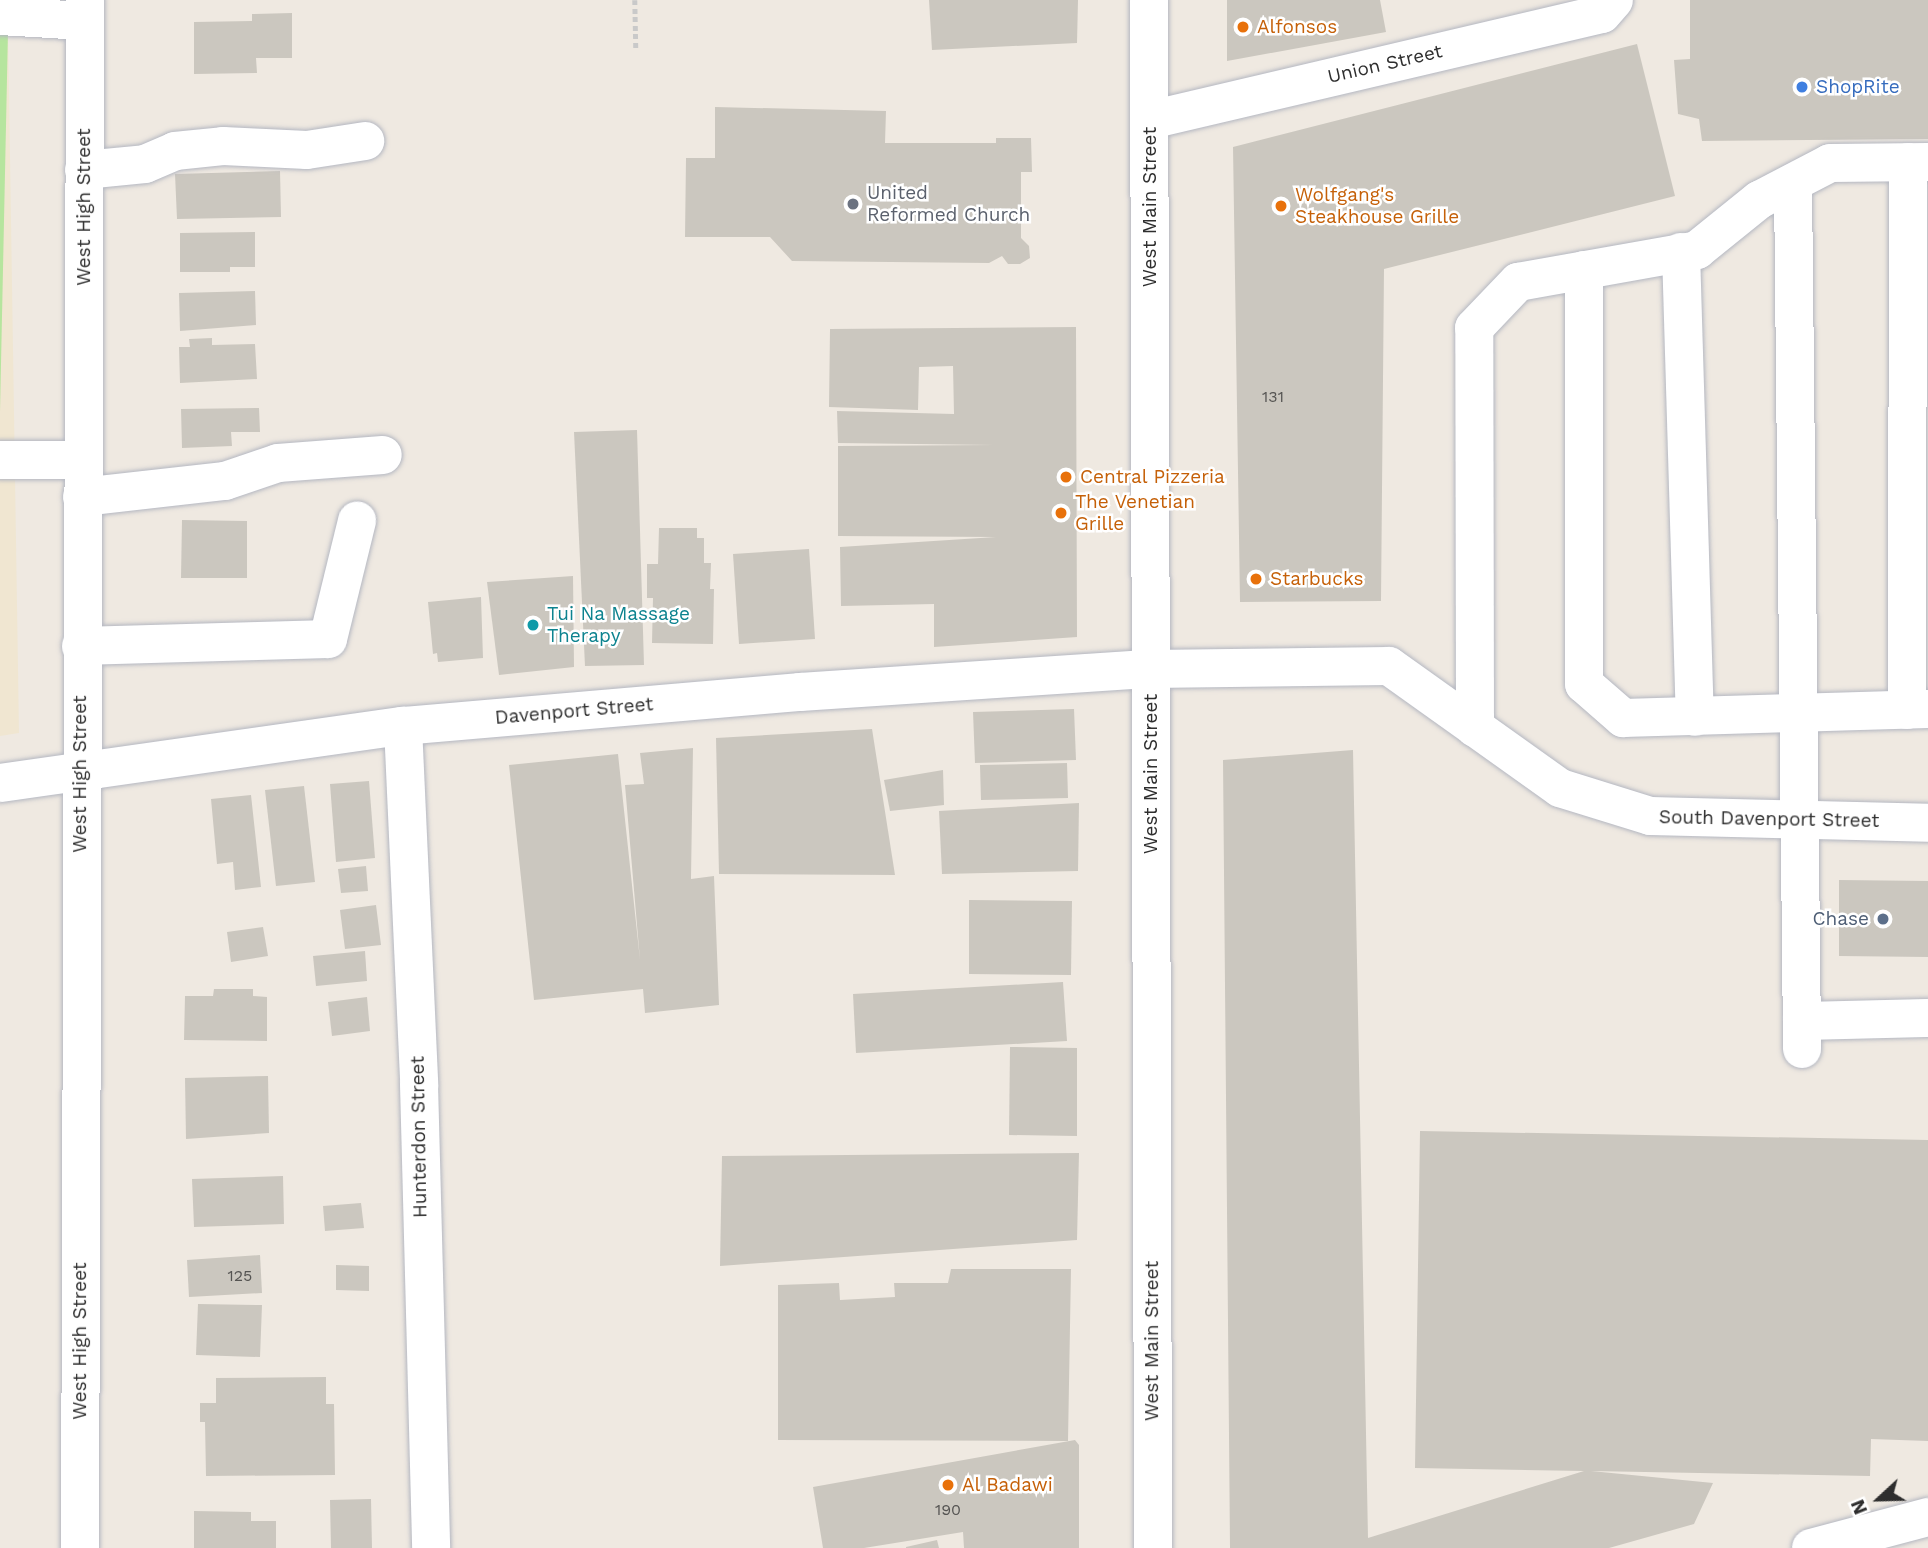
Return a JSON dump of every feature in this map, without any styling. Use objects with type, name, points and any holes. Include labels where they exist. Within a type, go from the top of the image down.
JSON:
[{"type":"street","name":"West Main Street","points":[[1149,0],[1153,1548]]},
{"type":"street","name":"Union Street","points":[[1150,120],[1602,13],[1614,0]]},
{"type":"street","points":[[0,16],[85,10]]},
{"type":"street","name":"West High Street","points":[[80,1548],[80,769],[85,10]]},
{"type":"street","points":[[84,170],[145,164],[175,151],[223,146],[307,150],[365,141]]},
{"type":"street","points":[[1475,728],[1474,328],[1518,282],[1584,270],[1697,250],[1759,200],[1830,163],[1918,162],[1917,710],[1623,719],[1584,684],[1584,270]]},
{"type":"street","points":[[1793,183],[1802,1035],[1928,1018]]},
{"type":"street","points":[[1681,253],[1695,717]]},
{"type":"street","points":[[0,460],[82,479],[225,481],[278,463],[383,455]]},
{"type":"street","points":[[81,646],[328,639],[357,521]]},
{"type":"street","name":"South Davenport Street","points":[[1150,669],[1389,666],[1560,788],[1650,816],[1928,823]]},
{"type":"street","name":"Davenport Street","points":[[0,783],[80,769],[403,726],[800,692],[1150,669]]},
{"type":"street","name":"Hunterdon Street","points":[[403,726],[419,1084],[431,1548]]},
{"type":"street","points":[[1811,1548],[1854,1543],[1928,1517]]},
{"type":"path","points":[[635,0],[636,49]]},
{"type":"shaded area","points":[[0,30],[8,30],[19,733],[0,736]]},
{"type":"green space","points":[[0,30],[8,30],[0,412]]},
{"type":"building","points":[[929,0],[1078,0],[1077,43],[932,50]]},
{"type":"building","points":[[1227,0],[1380,0],[1386,32],[1227,61]]},
{"type":"building","name":"ShopRite","points":[[1690,0],[1928,0],[1928,139],[1702,141],[1699,119],[1678,114],[1674,60],[1690,59]]},
{"type":"building","points":[[292,13],[292,58],[256,58],[257,73],[194,74],[194,22],[252,21],[252,14]]},
{"type":"building","points":[[1637,44],[1675,196],[1384,269],[1381,601],[1240,602],[1233,147]]},
{"type":"building","name":"United Reformed Church","points":[[715,107],[886,111],[885,143],[996,143],[996,138],[1031,138],[1032,172],[1021,172],[1021,238],[1029,246],[1030,258],[1020,264],[1008,264],[1002,256],[989,263],[792,261],[770,237],[685,237],[686,158],[715,158]]},
{"type":"building","points":[[280,171],[281,217],[177,219],[175,174]]},
{"type":"building","points":[[255,232],[255,267],[230,267],[230,272],[180,272],[180,233]]},
{"type":"building","points":[[255,291],[256,325],[180,331],[179,293]]},
{"type":"building","points":[[1076,327],[1077,637],[934,647],[934,604],[841,606],[840,547],[996,537],[838,536],[838,446],[994,445],[838,443],[837,411],[954,414],[953,366],[919,367],[918,410],[829,407],[830,329]]},
{"type":"building","points":[[212,338],[212,345],[255,344],[257,379],[180,383],[179,347],[190,347],[189,339]]},
{"type":"building","points":[[259,408],[260,432],[231,432],[232,446],[182,448],[181,409]]},
{"type":"building","points":[[637,430],[644,665],[585,666],[574,432]]},
{"type":"building","points":[[182,520],[247,521],[247,578],[181,578]]},
{"type":"building","points":[[659,528],[697,528],[697,538],[704,538],[704,563],[711,563],[710,589],[714,589],[713,644],[652,643],[653,598],[647,598],[647,564],[658,564]]},
{"type":"building","points":[[809,549],[815,639],[739,644],[733,554]]},
{"type":"building","name":"Tui Na Massage Therapy","points":[[573,576],[574,667],[499,675],[487,582]]},
{"type":"building","points":[[481,597],[483,658],[438,662],[437,653],[433,654],[428,602]]},
{"type":"building","points":[[1074,709],[1076,760],[975,763],[973,712]]},
{"type":"building","points":[[872,729],[895,875],[719,874],[716,738]]},
{"type":"building","points":[[693,748],[691,879],[714,876],[719,1005],[645,1013],[643,989],[534,1000],[509,765],[618,754],[640,960],[625,785],[644,784],[640,753]]},
{"type":"building","points":[[1353,750],[1368,1538],[1584,1471],[1415,1468],[1420,1131],[1928,1140],[1928,1441],[1871,1439],[1870,1476],[1591,1471],[1713,1483],[1694,1524],[1609,1548],[1230,1548],[1223,760]]},
{"type":"building","points":[[1067,763],[1068,798],[981,800],[980,765]]},
{"type":"building","points":[[943,770],[944,805],[890,811],[884,780]]},
{"type":"building","points":[[369,781],[375,858],[336,862],[330,784]]},
{"type":"building","points":[[304,786],[315,882],[276,886],[265,790]]},
{"type":"building","points":[[251,795],[261,887],[235,890],[233,862],[217,864],[211,799]]},
{"type":"building","points":[[1079,803],[1078,871],[942,874],[939,811]]},
{"type":"building","points":[[366,866],[368,891],[341,893],[338,869]]},
{"type":"building","name":"Chase","points":[[1839,880],[1928,881],[1928,957],[1839,956]]},
{"type":"building","points":[[969,900],[1072,901],[1071,975],[969,974]]},
{"type":"building","points":[[376,905],[381,945],[345,949],[340,910]]},
{"type":"building","points":[[263,927],[268,956],[231,962],[227,932]]},
{"type":"building","points":[[365,951],[367,981],[316,986],[313,956]]},
{"type":"building","points":[[1063,982],[1067,1041],[856,1053],[853,994]]},
{"type":"building","points":[[214,989],[253,989],[253,996],[267,997],[267,1041],[184,1040],[185,996],[213,996]]},
{"type":"building","points":[[367,997],[370,1031],[332,1036],[328,1002]]},
{"type":"building","points":[[1010,1047],[1077,1048],[1077,1136],[1009,1135]]},
{"type":"building","points":[[268,1076],[269,1133],[186,1139],[185,1078]]},
{"type":"building","points":[[1079,1153],[1077,1240],[720,1266],[722,1156]]},
{"type":"building","points":[[283,1176],[284,1224],[194,1227],[192,1179]]},
{"type":"building","points":[[361,1203],[364,1228],[325,1231],[323,1206]]},
{"type":"building","points":[[260,1255],[262,1293],[189,1297],[187,1260]]},
{"type":"building","points":[[336,1265],[369,1266],[369,1291],[336,1290]]},
{"type":"building","points":[[951,1269],[1071,1269],[1068,1441],[778,1440],[778,1285],[839,1283],[840,1300],[895,1297],[894,1283],[948,1283]]},
{"type":"building","points":[[198,1304],[262,1305],[260,1357],[196,1355]]},
{"type":"building","points":[[326,1377],[326,1404],[334,1404],[335,1475],[206,1476],[205,1422],[200,1422],[200,1403],[216,1403],[216,1378]]},
{"type":"building","points":[[1075,1440],[1079,1445],[1079,1548],[964,1548],[963,1532],[864,1548],[823,1548],[813,1487]]},
{"type":"building","points":[[371,1499],[372,1548],[331,1548],[330,1500]]},
{"type":"building","points":[[194,1511],[251,1512],[251,1521],[276,1521],[276,1548],[194,1548]]},
{"type":"building","points":[[937,1540],[939,1548],[906,1548],[906,1547]]},
{"type":"place","name":"Alfonsos","points":[[1243,27]]},
{"type":"place","name":"ShopRite","points":[[1802,87]]},
{"type":"place","name":"United Reformed Church","points":[[853,204]]},
{"type":"place","name":"Wolfgang's Steakhouse Grille","points":[[1281,206]]},
{"type":"place","name":"Central Pizzeria","points":[[1066,477]]},
{"type":"place","name":"The Venetian Grille","points":[[1061,513]]},
{"type":"place","name":"Starbucks","points":[[1256,579]]},
{"type":"place","name":"Tui Na Massage Therapy","points":[[533,625]]},
{"type":"place","name":"Chase","points":[[1883,919]]},
{"type":"place","name":"Al Badawi","points":[[948,1485]]}]
